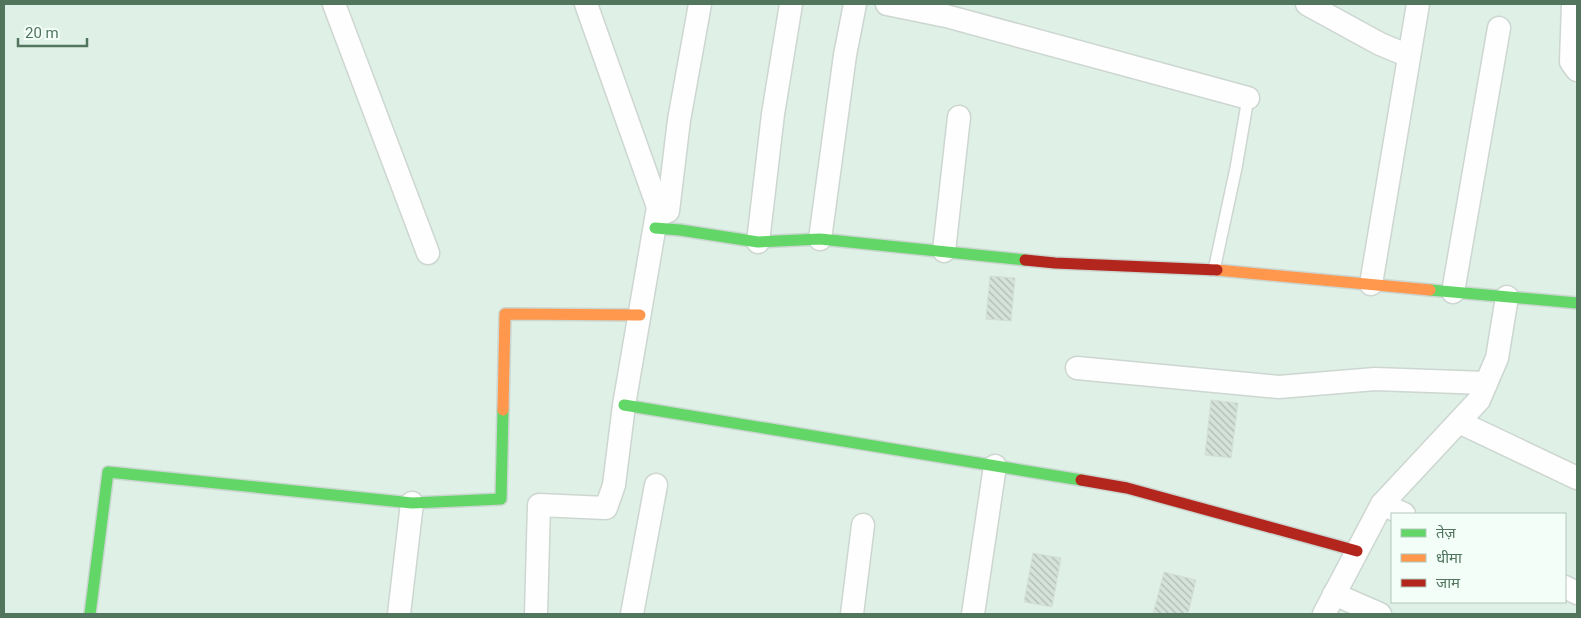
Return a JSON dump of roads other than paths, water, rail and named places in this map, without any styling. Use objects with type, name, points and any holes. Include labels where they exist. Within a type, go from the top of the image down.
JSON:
[{"type":"street","points":[[334,4],[428,253]]},
{"type":"street","points":[[536,614],[539,505],[606,508],[614,485],[624,405],[658,207],[586,4]]},
{"type":"street","points":[[655,222],[668,211],[679,120],[700,4]]},
{"type":"street","points":[[758,242],[773,114],[791,4]]},
{"type":"street","points":[[820,239],[855,4]]},
{"type":"street","points":[[887,4],[946,16],[1248,98]]},
{"type":"street","points":[[1307,4],[1380,44],[1409,56]]},
{"type":"street","points":[[1371,284],[1418,4]]},
{"type":"street","points":[[1574,4],[1571,62],[1577,70]]},
{"type":"street","points":[[1453,292],[1499,28]]},
{"type":"street","points":[[944,251],[959,117]]},
{"type":"street","points":[[655,222],[680,230],[758,242],[820,239],[1055,262],[1214,270],[1577,303]]},
{"type":"street","points":[[1324,614],[1382,504],[1479,400],[1496,358],[1508,297]]},
{"type":"street","points":[[90,614],[108,472],[412,503],[501,498],[506,314],[640,315]]},
{"type":"street","points":[[1077,368],[1279,387],[1375,379],[1486,383]]},
{"type":"street","points":[[624,405],[1127,488],[1357,551]]},
{"type":"street","points":[[1459,422],[1577,478]]},
{"type":"street","points":[[973,614],[995,466]]},
{"type":"street","points":[[632,614],[656,484]]},
{"type":"street","points":[[399,614],[412,503]]},
{"type":"street","points":[[1382,504],[1402,513]]},
{"type":"street","points":[[852,614],[863,526]]},
{"type":"street","points":[[1334,594],[1380,614]]},
{"type":"lane","points":[[1214,270],[1236,168],[1248,98]]}]
